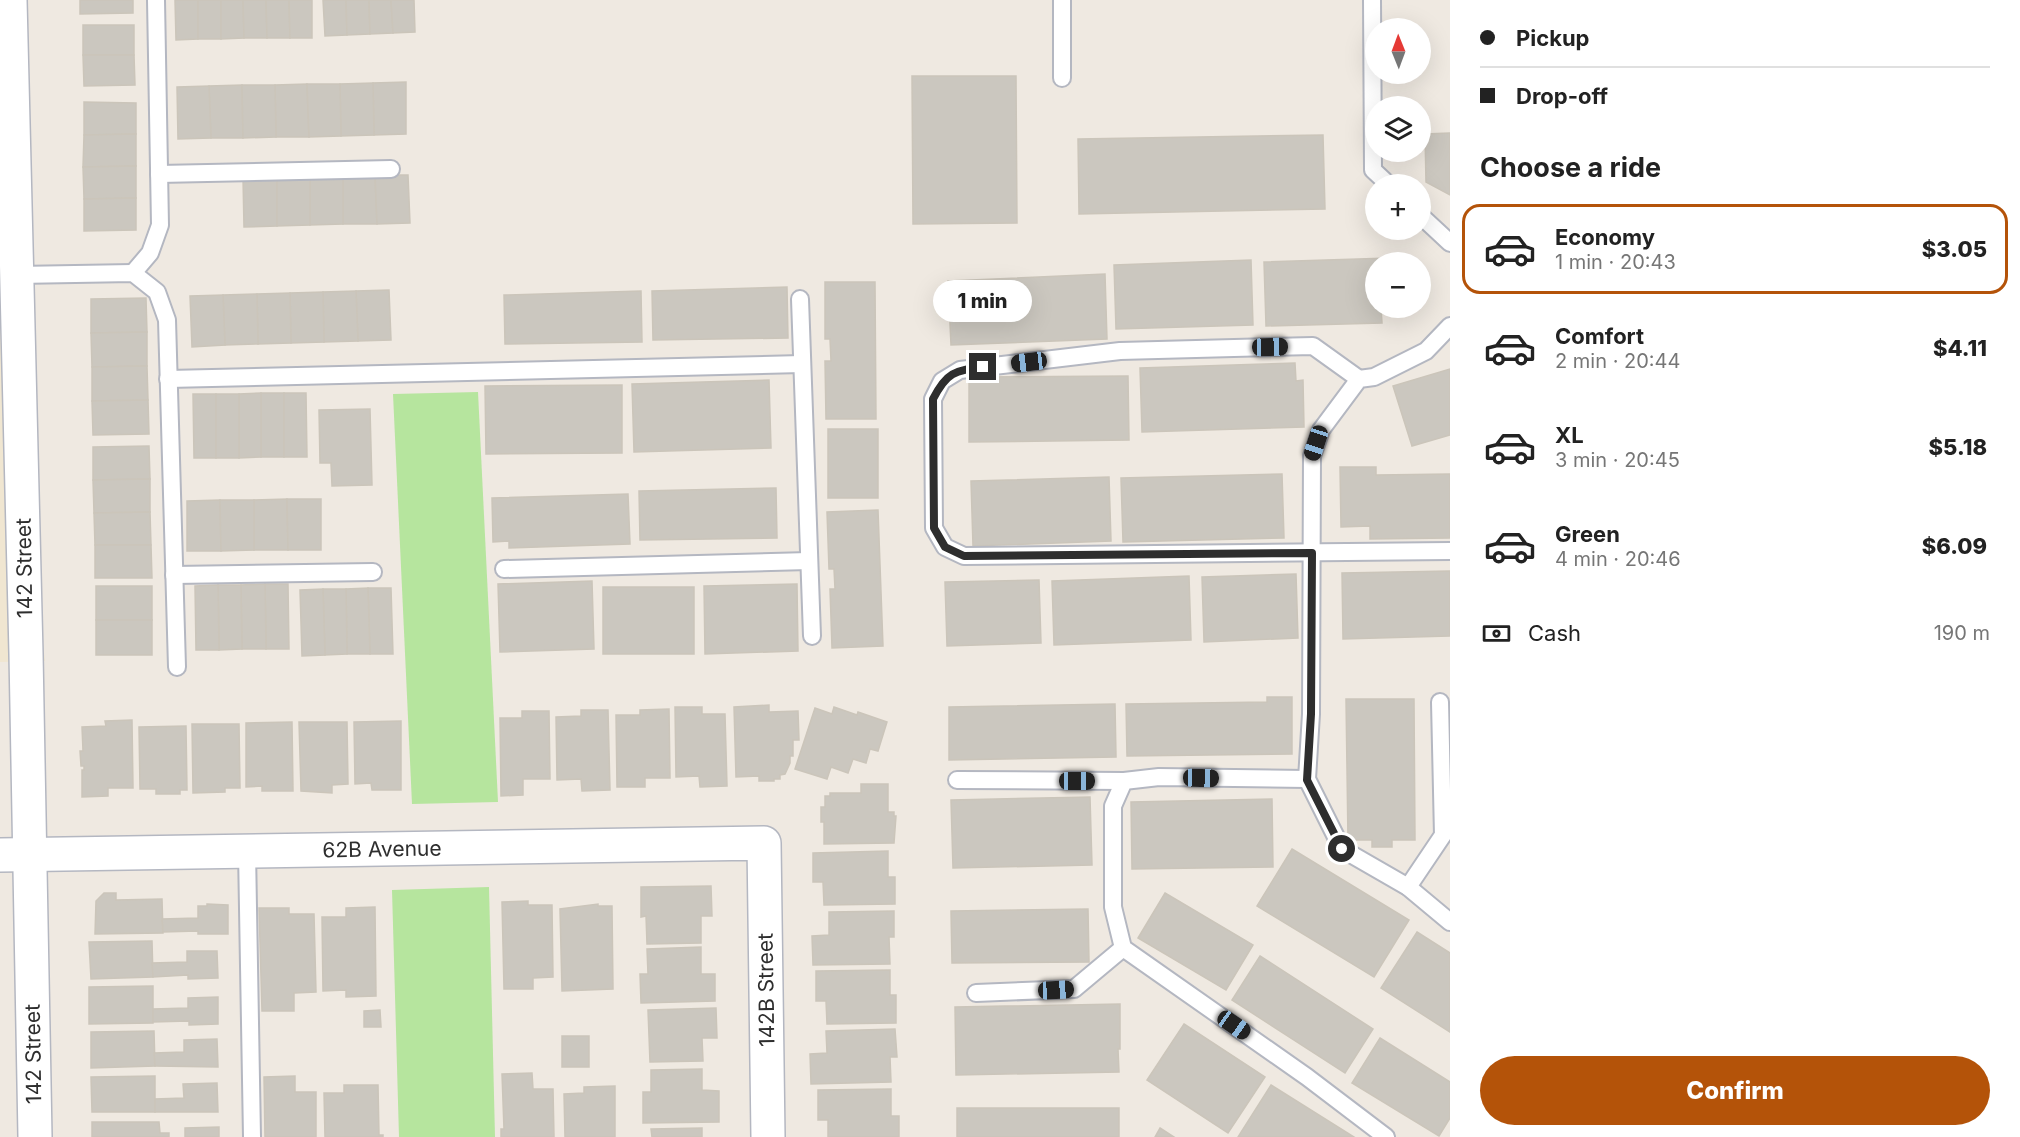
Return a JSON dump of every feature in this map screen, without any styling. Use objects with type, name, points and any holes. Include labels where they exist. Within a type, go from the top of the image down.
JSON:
[{"type":"street","name":"142 Street","points":[[10,0],[17,274],[15,854],[35,1137]]},
{"type":"street","name":"62B Avenue","points":[[15,854],[764,843]]},
{"type":"street","name":"142B Street","points":[[764,843],[768,1137]]},
{"type":"lane","points":[[133,273],[150,254],[160,225],[156,0]]},
{"type":"lane","points":[[1062,0],[1062,78]]},
{"type":"lane","points":[[1372,0],[1373,170],[1377,174]]},
{"type":"lane","points":[[159,174],[391,169]]},
{"type":"lane","points":[[1431,225],[1450,243]]},
{"type":"lane","points":[[17,274],[133,273],[157,292],[166,320],[177,667]]},
{"type":"lane","points":[[800,299],[812,636]]},
{"type":"lane","points":[[1450,326],[1426,351],[1374,377],[1359,379],[1313,346],[1120,351],[960,370],[942,381],[933,399],[934,528],[945,547],[964,556],[1450,551]]},
{"type":"lane","points":[[168,379],[802,364]]},
{"type":"lane","points":[[1359,379],[1321,430],[1312,456],[1311,714],[1307,780],[1342,849],[1408,887],[1450,922]]},
{"type":"lane","points":[[504,569],[809,561]]},
{"type":"lane","points":[[174,575],[373,572]]},
{"type":"lane","points":[[1408,887],[1443,835],[1440,702]]},
{"type":"lane","points":[[957,780],[1124,781],[1159,777],[1307,780]]},
{"type":"lane","points":[[1124,781],[1113,806],[1113,907],[1124,948],[1307,1077],[1386,1137]]},
{"type":"lane","points":[[248,851],[252,1137]]},
{"type":"lane","points":[[976,993],[1074,989],[1124,948]]},
{"type":"shaded area","points":[[0,319],[45,661],[0,662]]},
{"type":"green space","points":[[478,392],[498,802],[412,804],[393,394]]},
{"type":"green space","points":[[489,887],[495,1137],[399,1137],[392,890]]},
{"type":"building","points":[[80,0],[133,0],[133,13],[80,14]]},
{"type":"building","points":[[175,0],[198,0],[198,39],[176,40]]},
{"type":"building","points":[[198,0],[221,0],[221,39],[198,39]]},
{"type":"building","points":[[221,0],[243,0],[244,38],[221,39]]},
{"type":"building","points":[[243,0],[266,0],[267,38],[244,38]]},
{"type":"building","points":[[266,0],[289,0],[290,38],[267,38]]},
{"type":"building","points":[[289,0],[312,0],[312,38],[290,38]]},
{"type":"building","points":[[323,0],[346,0],[347,35],[325,36]]},
{"type":"building","points":[[346,0],[369,0],[370,34],[347,35]]},
{"type":"building","points":[[369,0],[391,0],[393,33],[370,34]]},
{"type":"building","points":[[391,0],[414,0],[415,32],[393,33]]},
{"type":"building","points":[[83,25],[134,25],[134,55],[83,55]]},
{"type":"building","points":[[83,55],[134,55],[135,85],[84,86]]},
{"type":"building","points":[[912,76],[1016,76],[1017,223],[913,224]]},
{"type":"building","points":[[406,82],[406,134],[374,135],[373,83]]},
{"type":"building","points":[[373,83],[374,135],[341,136],[340,84]]},
{"type":"building","points":[[307,84],[309,137],[276,137],[275,85]]},
{"type":"building","points":[[307,84],[340,84],[341,136],[309,137]]},
{"type":"building","points":[[242,85],[243,138],[211,138],[209,86]]},
{"type":"building","points":[[242,85],[275,85],[276,137],[243,138]]},
{"type":"building","points":[[209,86],[211,138],[178,139],[177,87]]},
{"type":"building","points":[[84,102],[136,103],[136,134],[84,135]]},
{"type":"building","points":[[1450,133],[1450,195],[1431,185],[1431,174],[1426,174],[1426,162],[1431,162],[1431,134]]},
{"type":"building","points":[[136,134],[136,166],[83,167],[84,135]]},
{"type":"building","points":[[1323,135],[1325,209],[1079,214],[1078,139]]},
{"type":"building","points":[[136,166],[136,198],[84,199],[83,167]]},
{"type":"building","points":[[375,175],[377,224],[343,224],[343,176]]},
{"type":"building","points":[[375,175],[408,175],[410,223],[377,224]]},
{"type":"building","points":[[343,176],[343,224],[310,225],[310,177]]},
{"type":"building","points":[[277,177],[277,226],[244,227],[243,178]]},
{"type":"building","points":[[277,177],[310,177],[310,225],[277,226]]},
{"type":"building","points":[[136,198],[136,230],[84,231],[84,199]]},
{"type":"building","points":[[1365,259],[1365,318],[1382,318],[1382,323],[1266,326],[1264,262]]},
{"type":"building","points":[[1251,260],[1253,325],[1116,329],[1114,265]]},
{"type":"building","points":[[1105,274],[1107,339],[951,345],[948,281]]},
{"type":"building","points":[[825,282],[875,282],[876,419],[826,419],[825,361],[831,361],[830,339],[825,339]]},
{"type":"building","points":[[787,287],[788,338],[653,340],[652,291]]},
{"type":"building","points":[[389,290],[391,340],[358,341],[356,291]]},
{"type":"building","points":[[356,291],[358,341],[324,342],[323,292]]},
{"type":"building","points":[[641,291],[642,342],[505,344],[504,295]]},
{"type":"building","points":[[323,292],[324,342],[291,343],[290,293]]},
{"type":"building","points":[[290,293],[291,343],[258,344],[257,294]]},
{"type":"building","points":[[257,294],[258,344],[225,345],[223,295]]},
{"type":"building","points":[[223,295],[225,345],[192,347],[190,296]]},
{"type":"building","points":[[146,298],[147,332],[91,333],[91,299]]},
{"type":"building","points":[[147,332],[147,366],[92,367],[91,333]]},
{"type":"building","points":[[1295,363],[1296,381],[1303,380],[1304,427],[1142,432],[1140,368]]},
{"type":"building","points":[[147,366],[148,400],[92,401],[92,367]]},
{"type":"building","points":[[1450,369],[1450,435],[1412,446],[1393,386]]},
{"type":"building","points":[[1128,376],[1129,440],[969,442],[969,377]]},
{"type":"building","points":[[769,380],[771,448],[634,452],[632,384]]},
{"type":"building","points":[[622,385],[622,453],[486,454],[485,386]]},
{"type":"building","points":[[261,393],[284,393],[284,457],[261,457]]},
{"type":"building","points":[[261,393],[261,457],[239,458],[239,394]]},
{"type":"building","points":[[284,393],[306,393],[307,457],[284,457]]},
{"type":"building","points":[[193,394],[216,394],[216,458],[194,458]]},
{"type":"building","points":[[216,394],[239,394],[239,458],[216,458]]},
{"type":"building","points":[[148,400],[149,434],[93,435],[92,401]]},
{"type":"building","points":[[370,409],[372,485],[332,486],[331,463],[320,463],[319,410]]},
{"type":"building","points":[[828,429],[878,429],[878,498],[828,498]]},
{"type":"building","points":[[149,446],[150,479],[93,480],[93,447]]},
{"type":"building","points":[[1340,467],[1376,467],[1376,475],[1450,474],[1450,538],[1370,539],[1370,526],[1341,527]]},
{"type":"building","points":[[1282,474],[1284,538],[1123,542],[1121,478]]},
{"type":"building","points":[[1109,477],[1111,541],[973,546],[971,481]]},
{"type":"building","points":[[150,479],[150,512],[94,513],[93,480]]},
{"type":"building","points":[[776,488],[777,538],[640,540],[639,491]]},
{"type":"building","points":[[628,494],[630,544],[509,548],[509,541],[493,542],[492,498]]},
{"type":"building","points":[[287,499],[288,550],[254,550],[254,500]]},
{"type":"building","points":[[287,499],[321,499],[321,550],[288,550]]},
{"type":"building","points":[[220,500],[221,551],[187,551],[187,501]]},
{"type":"building","points":[[220,500],[254,500],[254,550],[221,551]]},
{"type":"building","points":[[878,510],[883,646],[832,648],[830,589],[835,589],[834,569],[829,569],[827,512]]},
{"type":"building","points":[[150,512],[151,545],[95,545],[94,513]]},
{"type":"building","points":[[95,545],[151,545],[152,578],[95,578]]},
{"type":"building","points":[[1450,571],[1450,636],[1343,639],[1342,573]]},
{"type":"building","points":[[1296,574],[1298,638],[1204,642],[1202,577]]},
{"type":"building","points":[[1189,576],[1191,640],[1054,645],[1052,581]]},
{"type":"building","points":[[1039,580],[1041,643],[947,646],[945,582]]},
{"type":"building","points":[[592,581],[594,649],[500,652],[498,584]]},
{"type":"building","points":[[265,584],[288,584],[289,649],[266,649]]},
{"type":"building","points":[[265,584],[266,649],[242,649],[241,585]]},
{"type":"building","points":[[797,584],[798,651],[705,654],[704,586]]},
{"type":"building","points":[[218,585],[241,585],[242,649],[219,650]]},
{"type":"building","points":[[218,585],[219,650],[196,650],[195,586]]},
{"type":"building","points":[[96,586],[152,586],[152,620],[96,620]]},
{"type":"building","points":[[603,587],[694,587],[694,654],[603,654]]},
{"type":"building","points":[[368,588],[391,588],[393,654],[370,654]]},
{"type":"building","points":[[368,588],[370,654],[347,654],[346,589]]},
{"type":"building","points":[[323,589],[346,589],[347,654],[325,655]]},
{"type":"building","points":[[323,589],[325,655],[302,656],[300,590]]},
{"type":"building","points":[[96,620],[152,620],[152,655],[96,655]]},
{"type":"building","points":[[1267,697],[1292,697],[1292,754],[1127,756],[1126,704],[1267,702]]},
{"type":"building","points":[[1346,699],[1414,699],[1415,840],[1392,840],[1392,847],[1372,847],[1372,840],[1348,840]]},
{"type":"building","points":[[1115,704],[1116,757],[949,760],[949,707]]},
{"type":"building","points":[[769,705],[769,712],[798,711],[799,740],[793,740],[793,756],[790,756],[790,763],[785,774],[780,775],[780,779],[774,779],[774,781],[759,781],[759,776],[736,777],[734,707]]},
{"type":"building","points":[[675,707],[702,707],[702,714],[725,714],[727,786],[700,787],[699,776],[676,777]]},
{"type":"building","points":[[834,707],[887,722],[878,751],[870,749],[866,763],[853,759],[848,773],[831,767],[827,779],[795,769],[815,708],[832,714]]},
{"type":"building","points":[[669,709],[670,778],[645,778],[645,787],[617,787],[616,715],[640,715],[640,710]]},
{"type":"building","points":[[581,710],[608,710],[610,790],[582,791],[581,779],[557,780],[556,717],[581,716]]},
{"type":"building","points":[[522,711],[549,711],[550,779],[523,779],[523,795],[501,796],[500,718],[522,718]]},
{"type":"building","points":[[132,720],[133,788],[108,788],[108,796],[82,797],[84,766],[81,766],[80,751],[83,751],[82,727],[106,726],[105,721]]},
{"type":"building","points":[[401,721],[401,790],[372,790],[371,783],[355,784],[354,722]]},
{"type":"building","points":[[292,722],[293,791],[262,791],[262,786],[246,787],[246,723]]},
{"type":"building","points":[[299,722],[347,722],[348,784],[332,785],[332,793],[301,791]]},
{"type":"building","points":[[192,724],[239,724],[240,788],[225,788],[225,792],[193,793]]},
{"type":"building","points":[[186,726],[187,790],[180,790],[180,794],[156,794],[156,789],[140,789],[139,727]]},
{"type":"building","points":[[861,784],[888,784],[888,812],[894,812],[896,816],[894,843],[824,844],[821,807],[825,807],[825,796],[830,796],[830,793],[861,793]]},
{"type":"building","points":[[1090,797],[1092,865],[953,868],[951,800]]},
{"type":"building","points":[[1272,799],[1273,867],[1132,869],[1131,802]]},
{"type":"building","points":[[1292,849],[1409,920],[1374,977],[1257,906]]},
{"type":"building","points":[[888,851],[888,877],[895,877],[895,904],[824,905],[823,882],[813,882],[813,853]]},
{"type":"building","points":[[711,886],[712,916],[701,916],[701,943],[647,944],[646,916],[641,917],[641,887]]},
{"type":"building","points":[[104,893],[116,893],[116,900],[162,899],[163,933],[95,934],[96,901]]},
{"type":"building","points":[[1165,893],[1253,945],[1226,990],[1138,938]]},
{"type":"building","points":[[528,901],[528,905],[552,905],[553,977],[533,978],[533,989],[504,989],[502,902]]},
{"type":"building","points":[[207,904],[228,905],[228,934],[198,934],[198,931],[163,932],[162,919],[198,918],[198,906],[207,906]]},
{"type":"building","points":[[598,904],[598,906],[612,906],[613,989],[562,991],[560,909]]},
{"type":"building","points":[[375,907],[376,996],[346,997],[346,990],[323,991],[322,917],[346,917],[346,908]]},
{"type":"building","points":[[259,908],[289,908],[289,914],[314,914],[316,992],[294,993],[294,1011],[262,1011]]},
{"type":"building","points":[[1088,909],[1089,962],[952,963],[951,911]]},
{"type":"building","points":[[894,911],[894,937],[889,937],[890,964],[813,965],[812,936],[829,935],[829,912]]},
{"type":"building","points":[[1417,932],[1450,953],[1450,1032],[1381,988]]},
{"type":"building","points":[[152,941],[153,977],[91,979],[89,942]]},
{"type":"building","points":[[701,947],[701,974],[715,974],[715,1001],[641,1003],[640,974],[648,974],[647,949]]},
{"type":"building","points":[[187,951],[217,951],[218,978],[188,979],[188,975],[153,977],[152,963],[187,962]]},
{"type":"building","points":[[1260,956],[1373,1029],[1345,1073],[1232,1000]]},
{"type":"building","points":[[890,970],[890,995],[896,995],[896,1023],[827,1024],[826,1001],[816,1001],[816,971]]},
{"type":"building","points":[[153,986],[153,1023],[89,1024],[89,987]]},
{"type":"building","points":[[218,997],[218,1024],[189,1025],[189,1021],[153,1022],[153,1009],[188,1008],[188,998]]},
{"type":"building","points":[[1120,1004],[1119,1072],[956,1075],[955,1007]]},
{"type":"building","points":[[716,1008],[717,1038],[702,1038],[703,1061],[650,1062],[648,1010]]},
{"type":"building","points":[[380,1010],[381,1027],[364,1027],[364,1011]]},
{"type":"building","points":[[1184,1024],[1265,1077],[1228,1133],[1147,1080]]},
{"type":"building","points":[[895,1029],[897,1057],[890,1057],[891,1082],[811,1084],[810,1054],[827,1053],[826,1031]]},
{"type":"building","points":[[154,1031],[155,1066],[91,1068],[91,1032]]},
{"type":"building","points":[[562,1036],[589,1036],[589,1067],[562,1067]]},
{"type":"building","points":[[1380,1038],[1450,1082],[1450,1118],[1439,1136],[1352,1083]]},
{"type":"building","points":[[217,1039],[218,1067],[155,1066],[154,1053],[184,1052],[184,1040]]},
{"type":"building","points":[[702,1069],[702,1090],[719,1091],[719,1122],[643,1123],[643,1092],[651,1092],[651,1070]]},
{"type":"building","points":[[532,1073],[533,1089],[553,1089],[554,1137],[501,1137],[501,1129],[504,1129],[502,1074]]},
{"type":"building","points":[[155,1076],[155,1112],[92,1112],[91,1077]]},
{"type":"building","points":[[295,1076],[295,1092],[316,1092],[316,1137],[265,1137],[264,1077]]},
{"type":"building","points":[[217,1083],[218,1112],[155,1112],[155,1099],[184,1098],[183,1084]]},
{"type":"building","points":[[344,1085],[378,1085],[379,1135],[383,1137],[325,1137],[324,1093],[344,1093]]},
{"type":"building","points":[[1271,1085],[1354,1137],[1238,1137]]},
{"type":"building","points":[[615,1086],[615,1137],[565,1137],[564,1094],[584,1093],[584,1087]]},
{"type":"building","points":[[891,1089],[891,1116],[899,1116],[899,1137],[828,1137],[828,1120],[818,1120],[818,1090]]},
{"type":"building","points":[[957,1108],[1119,1108],[1119,1137],[957,1137]]},
{"type":"building","points":[[92,1122],[159,1122],[160,1133],[169,1133],[169,1137],[92,1137]]},
{"type":"building","points":[[219,1127],[219,1137],[185,1137],[185,1128]]},
{"type":"building","points":[[702,1128],[702,1137],[652,1137],[651,1129]]},
{"type":"building","points":[[1160,1128],[1174,1137],[1155,1137]]},
{"type":"route","points":[[983,367],[960,370],[942,381],[933,399],[934,528],[945,547],[964,556],[1312,553],[1311,714],[1307,780],[1342,849]]}]
